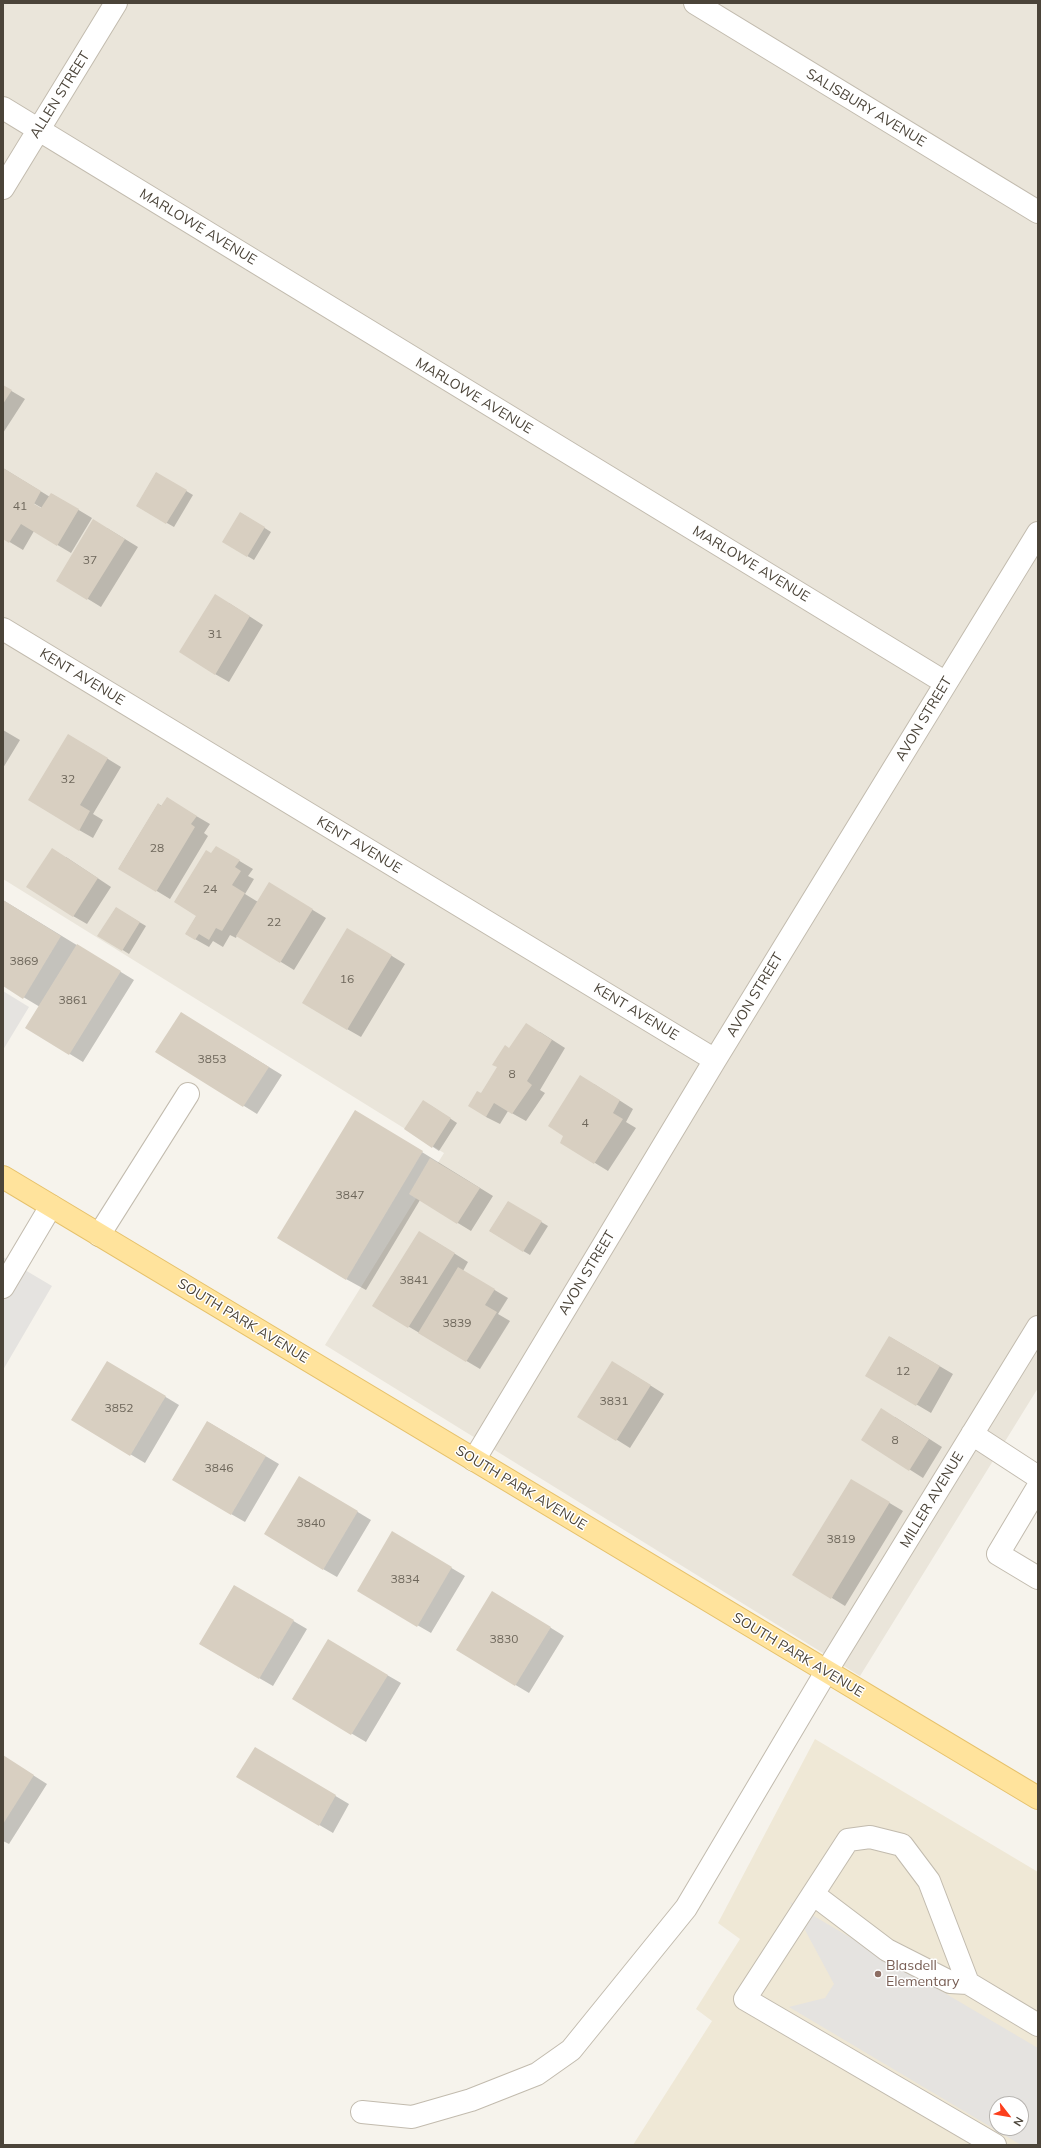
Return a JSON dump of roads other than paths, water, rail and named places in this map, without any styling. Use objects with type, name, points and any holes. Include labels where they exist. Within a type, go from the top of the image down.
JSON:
[{"type":"main road","name":"SOUTH PARK AVENUE","points":[[3,1177],[1038,1798]]},
{"type":"street","name":"ALLEN STREET","points":[[3,188],[116,3]]},
{"type":"street","name":"SALISBURY AVENUE","points":[[695,3],[1038,212]]},
{"type":"street","name":"MARLOWE AVENUE","points":[[3,108],[946,683]]},
{"type":"street","name":"AVON STREET","points":[[474,1460],[715,1060],[1038,533]]},
{"type":"street","name":"KENT AVENUE","points":[[3,629],[715,1060]]},
{"type":"street","points":[[99,1235],[188,1094]]},
{"type":"street","points":[[3,1287],[51,1206]]},
{"type":"street","name":"MILLER AVENUE","points":[[362,2112],[412,2117],[471,2100],[537,2074],[571,2050],[686,1908],[826,1672],[1038,1327]]},
{"type":"street","points":[[972,1434],[1038,1477]]},
{"type":"street","points":[[1038,1487],[998,1554],[1038,1578]]},
{"type":"street","points":[[968,1983],[928,1881],[902,1845],[870,1837],[848,1840],[745,1999],[995,2145]]},
{"type":"street","points":[[812,1894],[887,1950],[950,1982],[968,1983],[1038,2025]]},
{"type":"place","name":"Blasdell Elementary","points":[[878,1974]]}]
